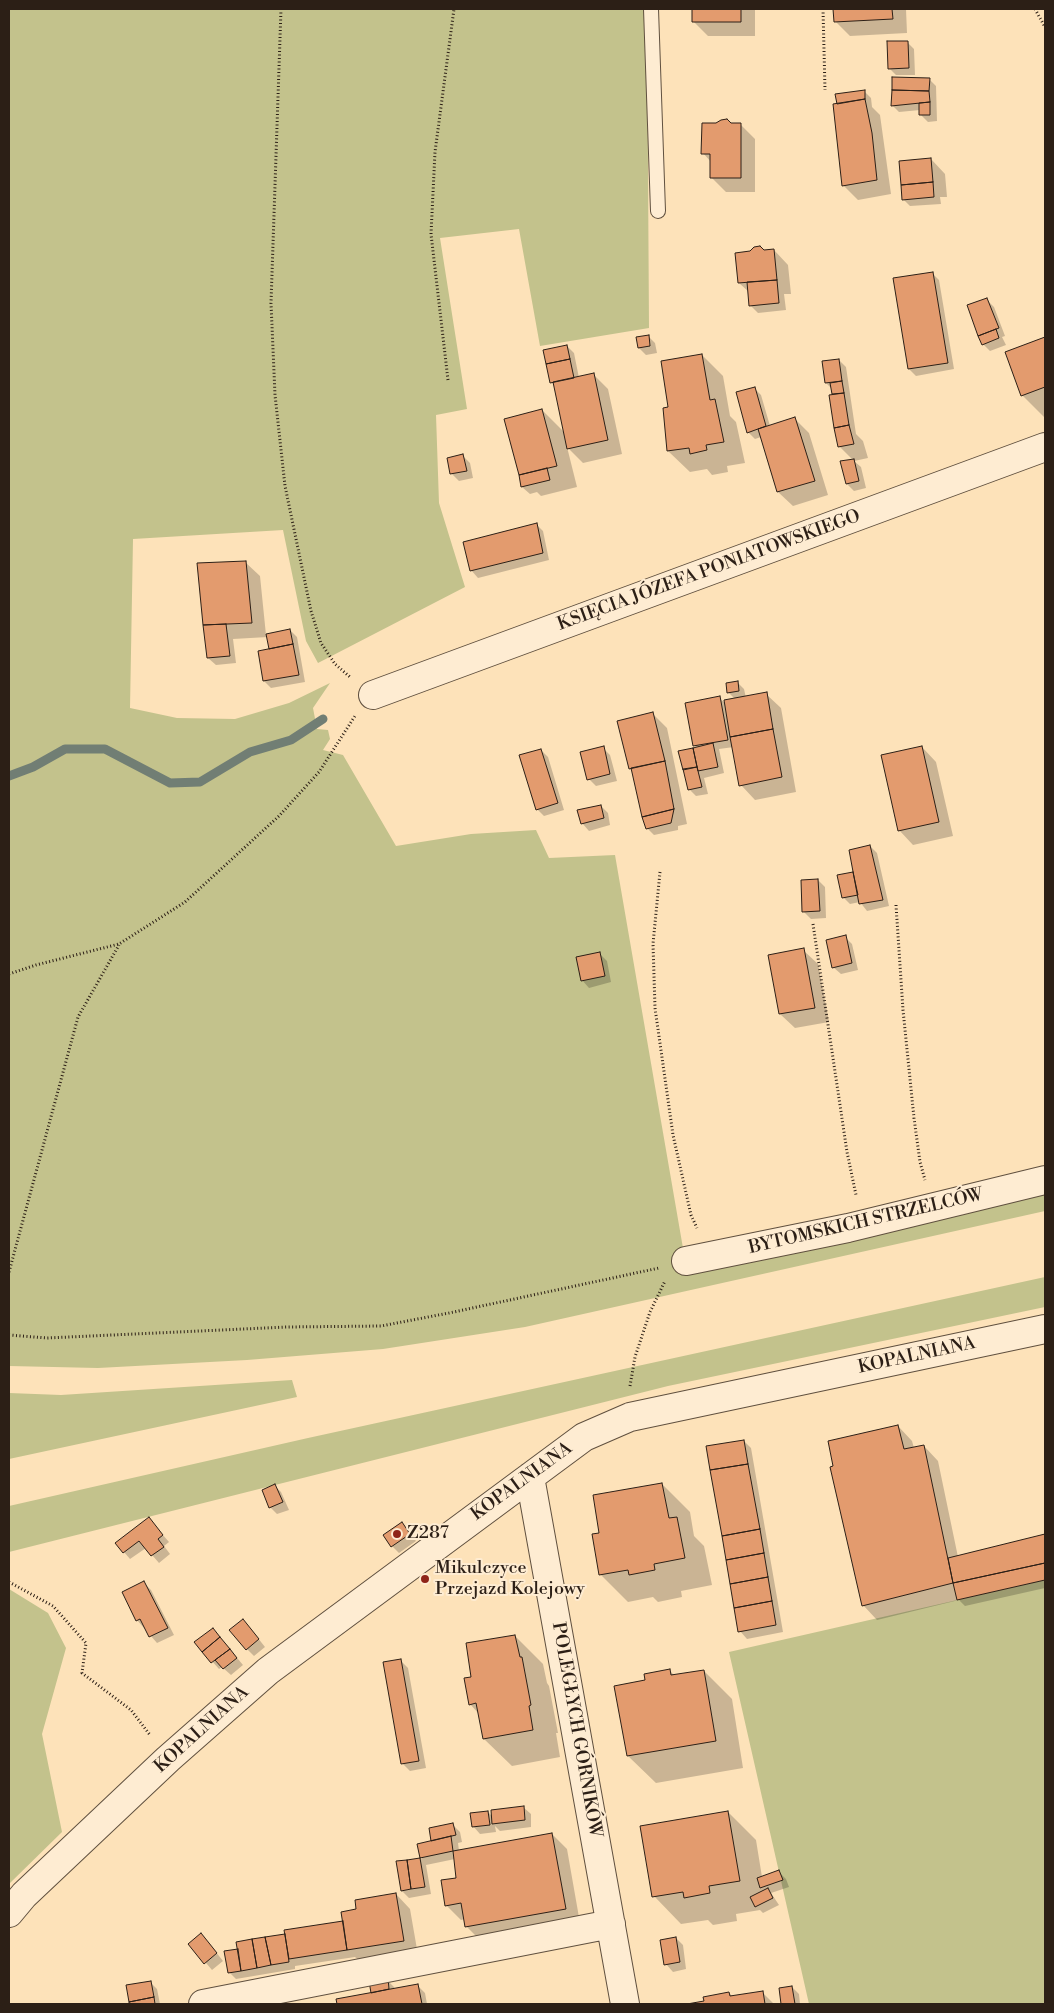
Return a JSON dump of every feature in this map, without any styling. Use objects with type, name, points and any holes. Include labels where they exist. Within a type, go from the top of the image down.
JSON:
[{"type":"street","name":"KSIĘCIA JÓZEFA PONIATOWSKIEGO","points":[[373,695],[1045,447]]},
{"type":"street","name":"BYTOMSKICH STRZELCÓW","points":[[688,1261],[866,1224],[1045,1180]]},
{"type":"street","name":"KOPALNIANA","points":[[9,1912],[24,1895],[168,1759],[268,1671],[584,1436],[630,1416],[1045,1329]]},
{"type":"street","name":"POLEGŁYCH GÓRNIKÓW","points":[[530,1477],[625,2004]]},
{"type":"street","points":[[203,2004],[611,1924]]},
{"type":"lane","points":[[651,9],[658,211]]},
{"type":"path","points":[[9,974],[119,944],[185,902],[279,816],[318,772],[356,715],[373,695],[335,664],[321,643],[311,611],[286,486],[274,395],[271,304],[281,9]]},
{"type":"path","points":[[448,380],[431,234],[435,152],[454,9]]},
{"type":"path","points":[[822,9],[825,90]]},
{"type":"path","points":[[1035,9],[1045,27]]},
{"type":"path","points":[[630,1416],[630,1386],[635,1357],[650,1312],[665,1281],[688,1261],[691,1216],[673,1135],[655,1008],[653,944],[660,872]]},
{"type":"path","points":[[896,905],[903,1010],[914,1118],[920,1162],[932,1208]]},
{"type":"path","points":[[813,924],[847,1152],[853,1185],[866,1224]]},
{"type":"path","points":[[9,1272],[78,1017],[119,944]]},
{"type":"path","points":[[9,1335],[46,1338],[287,1327],[381,1326],[688,1261]]},
{"type":"path","points":[[9,1582],[53,1606],[86,1643],[82,1673],[131,1710],[168,1759]]},
{"type":"shaded area","points":[[9,9],[647,9],[649,328],[540,346],[519,229],[440,238],[467,409],[436,415],[439,503],[465,587],[318,663],[306,641],[283,530],[133,539],[130,708],[177,718],[235,719],[289,703],[330,683],[313,708],[317,729],[328,730],[330,739],[323,750],[343,755],[396,846],[471,834],[536,830],[549,858],[615,855],[684,1254],[1045,1188],[1045,1211],[525,1327],[383,1349],[247,1360],[98,1368],[9,1366]]},
{"type":"shaded area","points":[[1045,1277],[1045,1307],[668,1386],[9,1552],[9,1506],[308,1438]]},
{"type":"shaded area","points":[[292,1380],[297,1397],[9,1459],[9,1393],[61,1395]]},
{"type":"shaded area","points":[[1045,1580],[1045,2004],[809,2004],[729,1652]]},
{"type":"shaded area","points":[[9,1589],[48,1613],[66,1648],[42,1734],[62,1832],[9,1884]]},
{"type":"building","points":[[692,9],[741,9],[741,22],[692,22]]},
{"type":"building","points":[[833,9],[892,9],[893,19],[834,22]]},
{"type":"building","points":[[887,41],[908,41],[909,68],[888,69]]},
{"type":"building","points":[[892,77],[930,78],[929,91],[892,90]]},
{"type":"building","points":[[865,90],[865,99],[837,104],[835,94]]},
{"type":"building","points":[[892,90],[929,91],[930,102],[891,106]]},
{"type":"building","points":[[865,99],[872,133],[877,180],[842,186],[833,104]]},
{"type":"building","points":[[930,102],[930,115],[919,115],[919,103]]},
{"type":"building","points":[[727,119],[731,123],[741,123],[741,178],[710,178],[710,154],[701,154],[702,123],[716,123]]},
{"type":"building","points":[[931,158],[933,182],[901,185],[899,161]]},
{"type":"building","points":[[933,182],[934,197],[902,200],[901,185]]},
{"type":"building","points":[[760,246],[764,250],[774,249],[777,280],[738,283],[735,253],[750,251],[754,247]]},
{"type":"building","points":[[933,272],[948,363],[908,369],[893,278]]},
{"type":"building","points":[[777,280],[779,303],[749,306],[747,282]]},
{"type":"building","points":[[987,298],[999,328],[978,336],[967,305]]},
{"type":"building","points":[[996,329],[999,338],[982,345],[978,336]]},
{"type":"building","points":[[649,335],[650,346],[638,348],[636,337]]},
{"type":"building","points":[[1045,337],[1045,387],[1021,396],[1005,352]]},
{"type":"building","points":[[567,345],[570,359],[546,364],[543,350]]},
{"type":"building","points":[[702,354],[710,400],[715,399],[724,442],[706,445],[707,450],[690,454],[689,448],[667,451],[663,408],[668,407],[661,361]]},
{"type":"building","points":[[570,359],[574,378],[550,383],[546,364]]},
{"type":"building","points":[[839,359],[842,381],[825,383],[822,361]]},
{"type":"building","points":[[594,373],[608,440],[567,449],[553,382]]},
{"type":"building","points":[[842,381],[844,393],[832,394],[830,383]]},
{"type":"building","points":[[755,387],[766,426],[747,433],[736,392]]},
{"type":"building","points":[[844,393],[849,425],[834,428],[829,395]]},
{"type":"building","points":[[542,409],[557,466],[519,475],[504,419]]},
{"type":"building","points":[[795,417],[815,481],[777,492],[758,429]]},
{"type":"building","points":[[849,425],[854,444],[838,447],[834,428]]},
{"type":"building","points":[[463,454],[467,471],[450,474],[447,458]]},
{"type":"building","points":[[854,459],[859,481],[846,484],[840,461]]},
{"type":"building","points":[[547,468],[550,480],[521,487],[519,475]]},
{"type":"building","points":[[537,523],[543,553],[470,571],[463,542]]},
{"type":"building","points":[[246,561],[252,623],[203,625],[197,563]]},
{"type":"building","points":[[226,624],[230,656],[207,658],[203,625]]},
{"type":"building","points":[[290,629],[293,644],[269,649],[266,634]]},
{"type":"building","points":[[293,644],[299,675],[263,681],[258,651]]},
{"type":"building","points":[[738,681],[739,691],[727,693],[726,683]]},
{"type":"building","points":[[767,692],[773,729],[730,737],[724,700]]},
{"type":"building","points":[[720,696],[728,740],[693,746],[685,703]]},
{"type":"building","points":[[653,712],[665,761],[629,769],[617,721]]},
{"type":"building","points":[[773,729],[782,777],[739,786],[730,737]]},
{"type":"building","points":[[713,743],[718,767],[698,771],[693,748]]},
{"type":"building","points":[[604,746],[610,774],[587,780],[580,752]]},
{"type":"building","points":[[922,746],[939,822],[898,831],[881,755]]},
{"type":"building","points":[[693,748],[697,767],[683,770],[678,751]]},
{"type":"building","points":[[541,749],[558,803],[536,810],[519,755]]},
{"type":"building","points":[[665,761],[674,809],[642,817],[631,768]]},
{"type":"building","points":[[697,767],[702,787],[688,790],[683,769]]},
{"type":"building","points":[[601,805],[604,818],[581,824],[577,810]]},
{"type":"building","points":[[674,809],[671,823],[646,829],[642,817]]},
{"type":"building","points":[[870,845],[883,900],[859,904],[849,850]]},
{"type":"building","points":[[853,872],[858,895],[842,898],[837,875]]},
{"type":"building","points":[[818,879],[820,911],[802,912],[801,880]]},
{"type":"building","points":[[846,935],[852,963],[832,968],[826,940]]},
{"type":"building","points":[[804,948],[815,1008],[779,1014],[768,955]]},
{"type":"building","points":[[600,952],[605,976],[581,981],[576,957]]},
{"type":"building","points":[[898,1425],[904,1449],[924,1445],[953,1583],[862,1606],[830,1467],[833,1466],[828,1441]]},
{"type":"building","points":[[744,1440],[748,1464],[710,1470],[706,1446]]},
{"type":"building","points":[[748,1464],[760,1529],[722,1536],[710,1470]]},
{"type":"building","points":[[662,1483],[669,1518],[677,1517],[685,1558],[654,1564],[655,1570],[629,1575],[628,1570],[599,1575],[592,1534],[599,1533],[593,1495]]},
{"type":"building","points":[[275,1484],[283,1502],[269,1508],[262,1490]]},
{"type":"building","points":[[149,1517],[163,1535],[158,1539],[164,1547],[151,1556],[139,1541],[123,1553],[115,1543]]},
{"type":"building","name":"Z287","points":[[402,1522],[410,1534],[391,1547],[383,1535]]},
{"type":"building","points":[[760,1529],[764,1553],[726,1560],[722,1536]]},
{"type":"building","points":[[1045,1534],[1045,1563],[953,1583],[948,1558]]},
{"type":"building","points":[[764,1553],[768,1577],[730,1584],[726,1560]]},
{"type":"building","points":[[1045,1563],[1045,1580],[957,1600],[953,1583]]},
{"type":"building","points":[[768,1577],[772,1601],[734,1608],[730,1584]]},
{"type":"building","points":[[144,1581],[168,1628],[149,1637],[140,1619],[136,1621],[122,1592]]},
{"type":"building","points":[[772,1601],[776,1625],[738,1632],[734,1608]]},
{"type":"building","points":[[243,1619],[259,1639],[246,1650],[229,1630]]},
{"type":"building","points":[[213,1628],[220,1637],[202,1652],[194,1642]]},
{"type":"building","points":[[515,1635],[520,1657],[522,1657],[531,1705],[529,1706],[533,1730],[483,1739],[476,1703],[469,1705],[464,1678],[471,1677],[466,1643]]},
{"type":"building","points":[[220,1637],[230,1649],[211,1663],[202,1652]]},
{"type":"building","points":[[230,1649],[237,1658],[223,1669],[215,1660]]},
{"type":"building","points":[[401,1659],[419,1761],[401,1764],[383,1662]]},
{"type":"building","points":[[670,1669],[671,1675],[704,1670],[716,1741],[627,1756],[614,1686],[645,1680],[644,1674]]},
{"type":"building","points":[[524,1806],[525,1820],[492,1824],[491,1810]]},
{"type":"building","points":[[488,1811],[490,1825],[472,1827],[470,1813]]},
{"type":"building","points":[[728,1811],[740,1881],[709,1886],[710,1893],[684,1898],[683,1892],[652,1897],[640,1826]]},
{"type":"building","points":[[453,1823],[456,1835],[431,1841],[429,1828]]},
{"type":"building","points":[[552,1833],[566,1909],[465,1927],[461,1903],[445,1906],[441,1880],[456,1878],[453,1851]]},
{"type":"building","points":[[451,1836],[453,1851],[420,1858],[417,1844]]},
{"type":"building","points":[[420,1858],[425,1887],[411,1889],[407,1860]]},
{"type":"building","points":[[407,1860],[411,1889],[401,1891],[396,1861]]},
{"type":"building","points":[[779,1870],[783,1880],[760,1888],[757,1878]]},
{"type":"building","points":[[768,1888],[773,1898],[755,1907],[750,1897]]},
{"type":"building","points":[[396,1893],[404,1941],[347,1950],[341,1912],[356,1909],[355,1900]]},
{"type":"building","points":[[343,1921],[347,1950],[289,1959],[284,1930]]},
{"type":"building","points":[[201,1933],[217,1953],[204,1964],[188,1944]]},
{"type":"building","points":[[285,1934],[289,1962],[271,1965],[265,1937]]},
{"type":"building","points":[[265,1937],[271,1965],[257,1968],[252,1939]]},
{"type":"building","points":[[676,1937],[680,1962],[664,1965],[660,1940]]},
{"type":"building","points":[[252,1939],[257,1968],[241,1971],[236,1942]]},
{"type":"building","points":[[238,1949],[241,1971],[228,1973],[224,1951]]},
{"type":"building","points":[[388,1978],[389,1989],[371,1993],[369,1981]]},
{"type":"building","points":[[151,1981],[154,1997],[129,2002],[126,1985]]},
{"type":"building","points":[[418,1984],[422,2004],[337,2004],[336,1999]]},
{"type":"building","points":[[792,1986],[795,2004],[781,2004],[779,1988]]},
{"type":"building","points":[[763,1991],[765,2004],[687,2004],[704,2001],[703,1997],[729,1992],[730,1996]]},
{"type":"building","points":[[154,1997],[155,2004],[129,2004],[129,2002]]},
{"type":"waterway","points":[[9,776],[33,767],[65,749],[105,749],[170,783],[200,782],[250,752],[291,740],[323,719]]},
{"type":"place","name":"Z287","points":[[397,1534]]},
{"type":"place","name":"Mikulczyce Przejazd Kolejowy","points":[[425,1579]]}]
